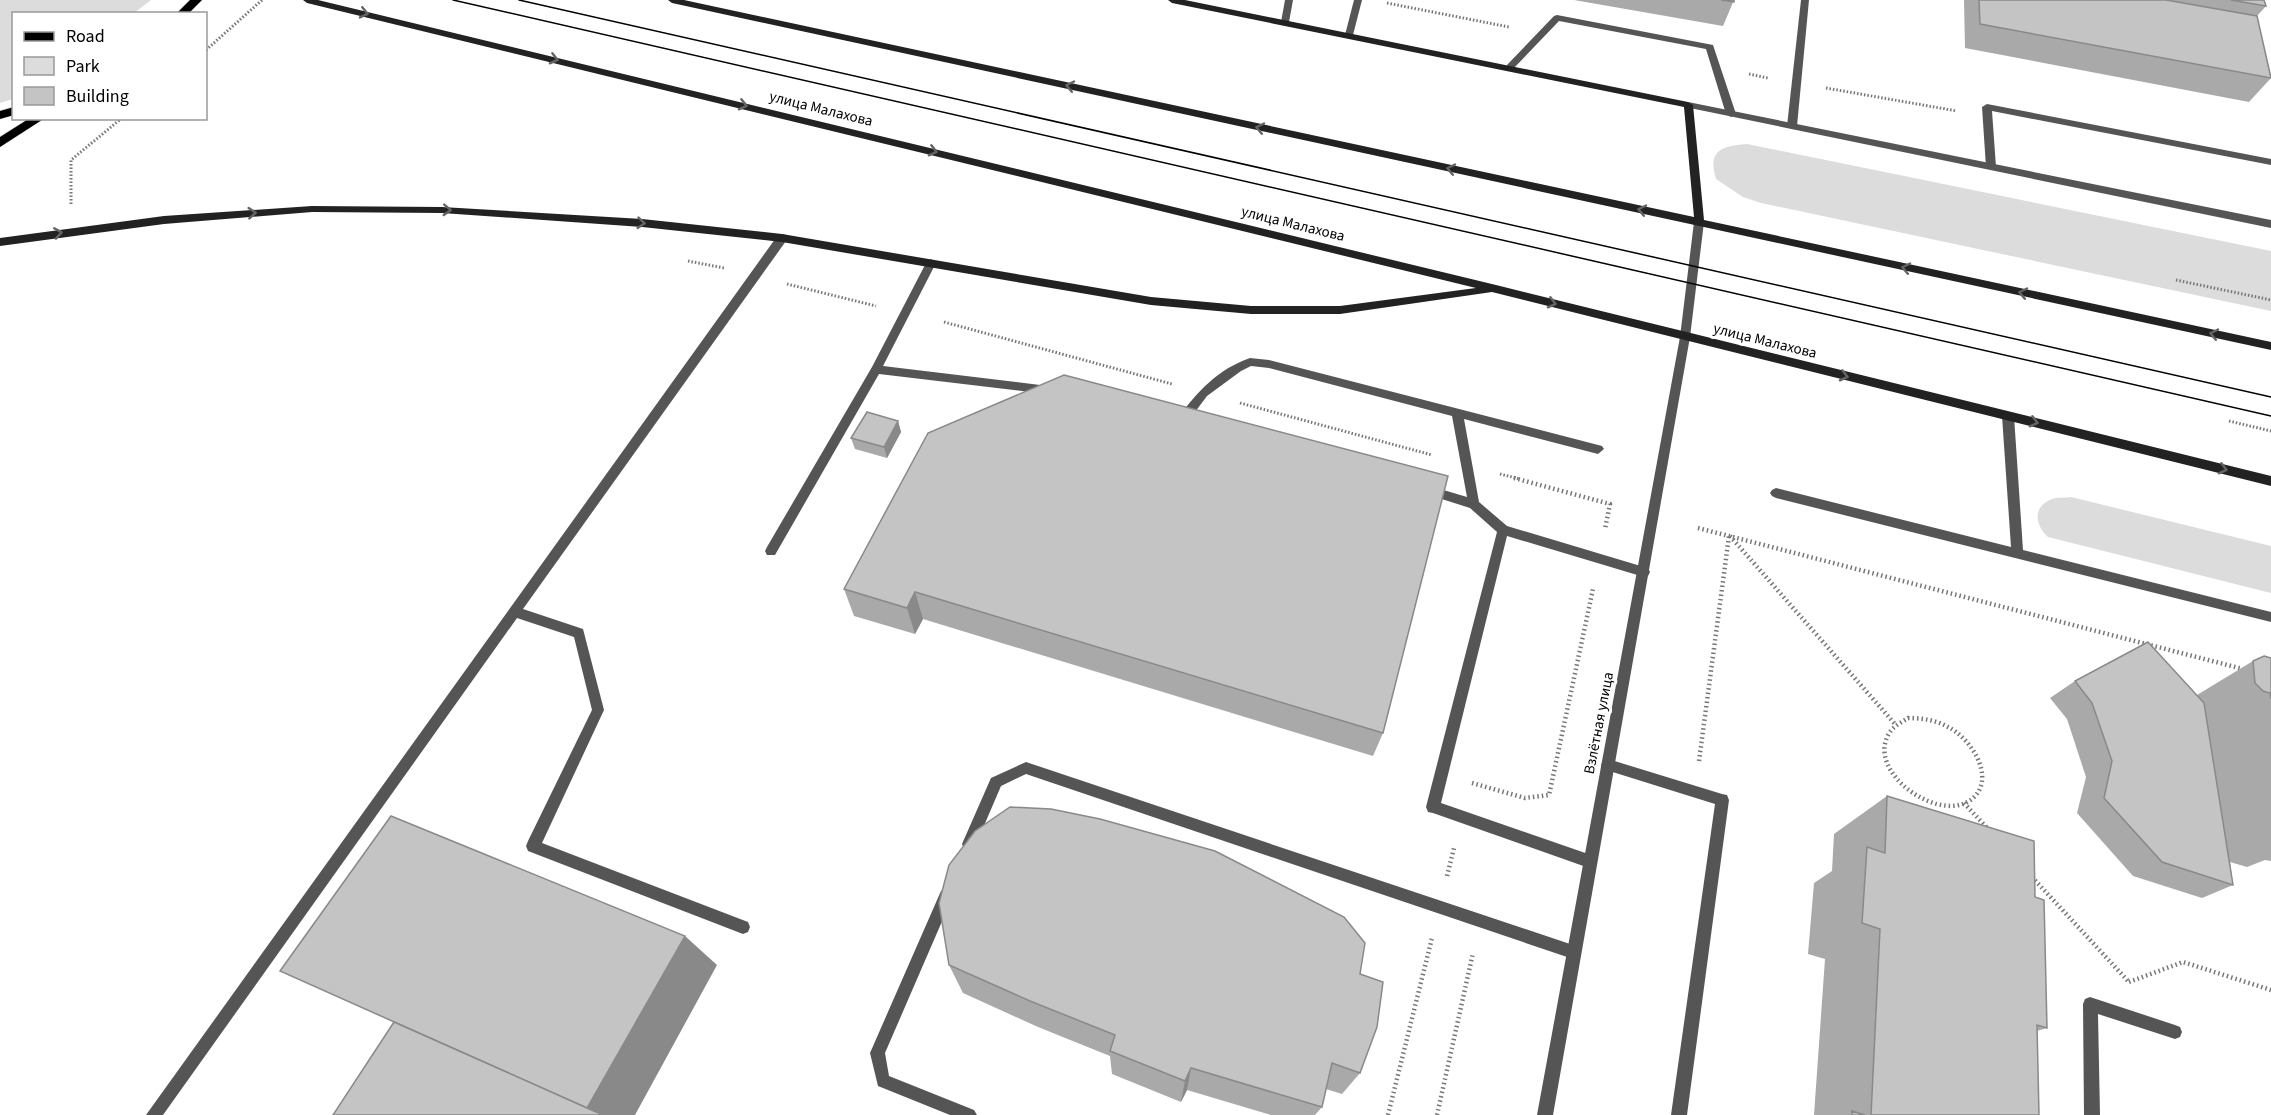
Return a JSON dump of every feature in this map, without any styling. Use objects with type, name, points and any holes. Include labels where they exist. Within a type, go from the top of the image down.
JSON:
[{"type":"main road","points":[[184,12],[197,0]]},
{"type":"main road","name":"улица Малахова","points":[[307,0],[1496,289],[2271,481]]},
{"type":"main road","points":[[672,0],[2271,346]]},
{"type":"main road","points":[[1172,0],[1688,105],[1699,222]]},
{"type":"main road","points":[[0,143],[36,120]]},
{"type":"main road","points":[[0,242],[164,220],[312,209],[442,210],[642,223],[782,238],[1151,301],[1251,310],[1340,310],[1496,289]]},
{"type":"street","points":[[1285,22],[1289,0]]},
{"type":"street","points":[[1349,35],[1358,0]]},
{"type":"street","points":[[1792,126],[1805,0]]},
{"type":"street","points":[[1510,68],[1557,18],[1710,47],[1731,114]]},
{"type":"street","points":[[1688,105],[2271,224]]},
{"type":"street","points":[[1990,167],[1987,107],[2271,162]]},
{"type":"street","name":"Взлётная улица","points":[[1545,1115],[1685,337],[1699,222]]},
{"type":"street","points":[[154,1115],[782,238]]},
{"type":"street","points":[[771,551],[876,369],[932,262]]},
{"type":"street","points":[[1181,422],[1203,393],[1237,368],[1250,362],[1269,364],[1598,449]]},
{"type":"street","points":[[876,369],[1062,392]]},
{"type":"street","points":[[1457,413],[1474,504]]},
{"type":"street","points":[[2008,416],[2017,554]]},
{"type":"street","points":[[1418,488],[1474,504],[1503,530],[1644,572]]},
{"type":"street","points":[[1776,493],[2271,617]]},
{"type":"street","points":[[1503,530],[1433,807],[1589,861]]},
{"type":"street","points":[[516,612],[579,633],[598,710],[533,846],[743,927]]},
{"type":"street","points":[[1608,765],[1722,800],[1679,1115]]},
{"type":"street","points":[[963,858],[996,782],[1026,768],[1573,952]]},
{"type":"street","points":[[953,879],[878,1053],[883,1081],[969,1115]]},
{"type":"street","points":[[2092,1115],[2090,1004],[2175,1032]]},
{"type":"path","points":[[207,49],[262,0]]},
{"type":"path","points":[[71,215],[71,160],[120,120]]},
{"type":"path","points":[[755,276],[885,309]]},
{"type":"path","points":[[2176,280],[2271,300]]},
{"type":"path","points":[[944,322],[1610,504]]},
{"type":"path","points":[[2229,421],[2271,431]]},
{"type":"path","points":[[1698,528],[2248,670]]},
{"type":"path","points":[[1729,536],[1896,724]]},
{"type":"path","points":[[1695,792],[1729,536]]},
{"type":"path","points":[[1908,718],[1923,718],[1940,722],[1955,730],[1978,756],[1982,771],[1982,785],[1976,796],[1964,803],[1950,806],[1933,804],[1917,797],[1902,786],[1884,758],[1883,745],[1887,732],[1908,718]]},
{"type":"path","points":[[1964,803],[1995,837]]},
{"type":"path","points":[[2027,872],[2129,982],[2131,1018]]},
{"type":"path","points":[[1433,933],[1443,937]]},
{"type":"path","points":[[1437,1115],[1474,948]]},
{"type":"path","points":[[2129,982],[2183,962],[2271,990]]},
{"type":"green space","points":[[0,0],[151,0],[135,12],[12,12],[12,99],[0,103]]},
{"type":"green space","points":[[1747,144],[2271,251],[2271,311],[1761,203],[1743,197],[1716,179],[1714,162],[1719,151],[1730,146]]},
{"type":"green space","points":[[2071,497],[2271,546],[2271,593],[2048,537],[2038,522],[2041,507],[2052,499]]},
{"type":"building","points":[[1979,0],[2166,0],[2257,16],[2271,78],[1980,24]]},
{"type":"building","points":[[2231,0],[2264,0],[2266,6]]},
{"type":"building","points":[[1064,375],[1448,476],[1383,733],[915,592],[907,608],[844,589],[928,433]]},
{"type":"building","points":[[867,412],[898,421],[884,447],[851,438]]},
{"type":"building","points":[[2148,642],[2204,703],[2233,885],[2162,862],[2104,798],[2112,761],[2092,703],[2075,681]]},
{"type":"building","points":[[2264,656],[2271,658],[2271,699],[2270,693],[2263,691],[2255,683],[2253,661]]},
{"type":"building","points":[[1887,796],[2034,841],[2035,897],[2044,900],[2047,1028],[2037,1025],[2039,1115],[1871,1115],[1880,929],[1862,923],[1867,847],[1885,853]]},
{"type":"building","points":[[1010,807],[1051,809],[1100,819],[1215,851],[1344,917],[1365,943],[1360,974],[1383,982],[1377,1027],[1360,1073],[1332,1063],[1322,1107],[1191,1068],[1185,1081],[1110,1051],[1115,1035],[949,965],[939,903],[949,865],[975,831]]},
{"type":"building","points":[[391,816],[685,936],[587,1108],[280,971]]},
{"type":"building","points":[[394,1022],[587,1108],[603,1115],[333,1115]]},
{"type":"building","points":[[1852,1111],[1865,1115],[1852,1115]]},
{"type":"tram line","points":[[453,0],[2271,416]]},
{"type":"tram line","points":[[519,0],[2271,397]]}]
